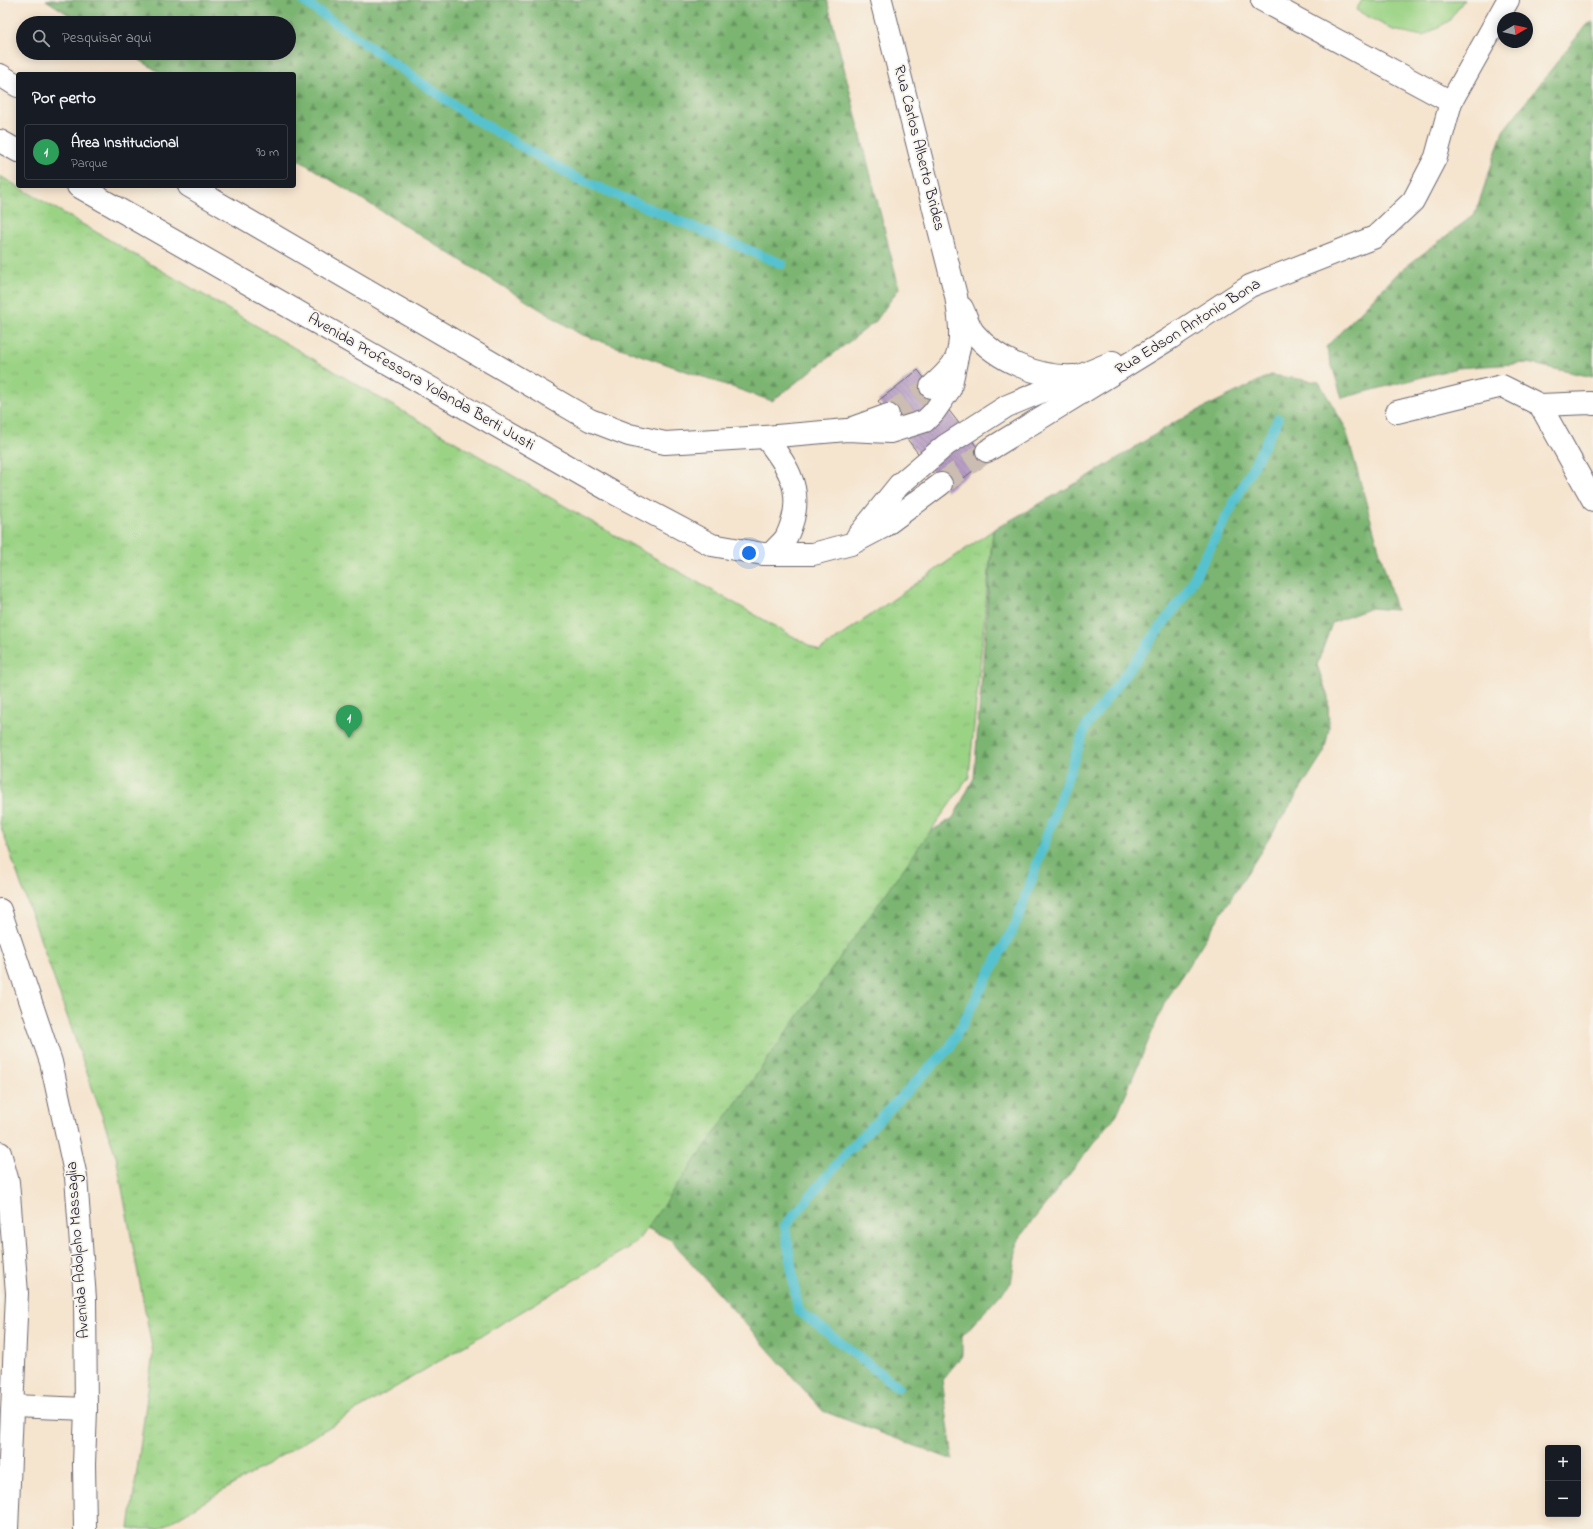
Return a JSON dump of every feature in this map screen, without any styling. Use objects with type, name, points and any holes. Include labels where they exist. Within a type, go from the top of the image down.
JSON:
[{"type":"street","name":"Rua Carlos Alberto Brides","points":[[881,0],[956,296],[974,333],[993,351],[1013,363],[1039,372],[1062,376],[1077,376]]},
{"type":"street","points":[[1262,0],[1451,102]]},
{"type":"street","name":"Rua Edson Antonio Bona","points":[[987,451],[1169,339],[1250,286],[1375,237],[1413,201],[1436,157],[1451,102],[1508,0]]},
{"type":"street","points":[[0,75],[16,85]]},
{"type":"street","points":[[0,141],[16,150]]},
{"type":"street","name":"Avenida Professora Yolanda Berti Justi","points":[[81,188],[614,493],[712,545],[763,554],[813,554],[851,544],[883,527],[941,484]]},
{"type":"street","points":[[192,188],[590,420],[629,435],[665,443],[765,437],[847,430],[888,415]]},
{"type":"street","name":"Rua Carlos Alberto Brides","points":[[847,430],[890,432],[924,421],[934,412],[950,389],[958,347],[956,296]]},
{"type":"street","points":[[851,544],[899,485],[946,445],[1007,406],[1169,339]]},
{"type":"street","points":[[931,387],[946,372],[958,347]]},
{"type":"street","points":[[1396,412],[1502,386],[1540,406],[1593,404]]},
{"type":"street","points":[[1540,406],[1593,500]]},
{"type":"street","points":[[765,437],[783,460],[793,482],[796,508],[785,539],[772,553]]},
{"type":"street","name":"Avenida Adolpho Massaglia","points":[[0,910],[51,1062],[76,1177],[85,1300],[85,1529]]},
{"type":"street","points":[[0,1153],[8,1182],[17,1293],[7,1529]]},
{"type":"street","points":[[13,1406],[86,1409]]},
{"type":"green space","points":[[46,0],[827,0],[899,288],[876,321],[772,401],[580,334],[296,158],[296,72],[159,72],[140,60],[296,60],[296,16],[71,16]]},
{"type":"green space","points":[[1362,0],[1464,0],[1449,21],[1423,36],[1393,30],[1356,10]]},
{"type":"green space","points":[[1593,22],[1593,377],[1527,363],[1457,368],[1342,398],[1326,347],[1399,272],[1475,214],[1503,131],[1586,25]]},
{"type":"green space","points":[[0,176],[16,185],[16,188],[21,188],[616,536],[819,651],[993,530],[969,777],[636,1243],[159,1529],[129,1529],[153,1353],[116,1156],[0,824]]},
{"type":"green space","points":[[1271,375],[1319,382],[1345,427],[1396,610],[1371,608],[1332,623],[1317,665],[1328,697],[1329,729],[1324,752],[1165,1002],[1117,1114],[1018,1239],[1011,1283],[962,1336],[962,1356],[942,1380],[953,1460],[823,1411],[671,1240],[647,1228],[637,1212],[912,834],[931,831],[953,818],[974,778],[993,530],[1089,476],[1175,422]]},
{"type":"building","points":[[918,370],[987,460],[947,491],[878,401]]},
{"type":"waterway","points":[[302,0],[468,115],[576,178],[782,264]]},
{"type":"waterway","points":[[898,1387],[798,1310],[785,1226],[846,1153],[950,1047],[1016,923],[1085,728],[1186,593],[1278,419]]},
{"type":"tunnel","points":[[888,415],[931,387]]},
{"type":"tunnel","points":[[941,484],[987,451]]},
{"type":"place","name":"Área Institucional","points":[[349,738]]}]
